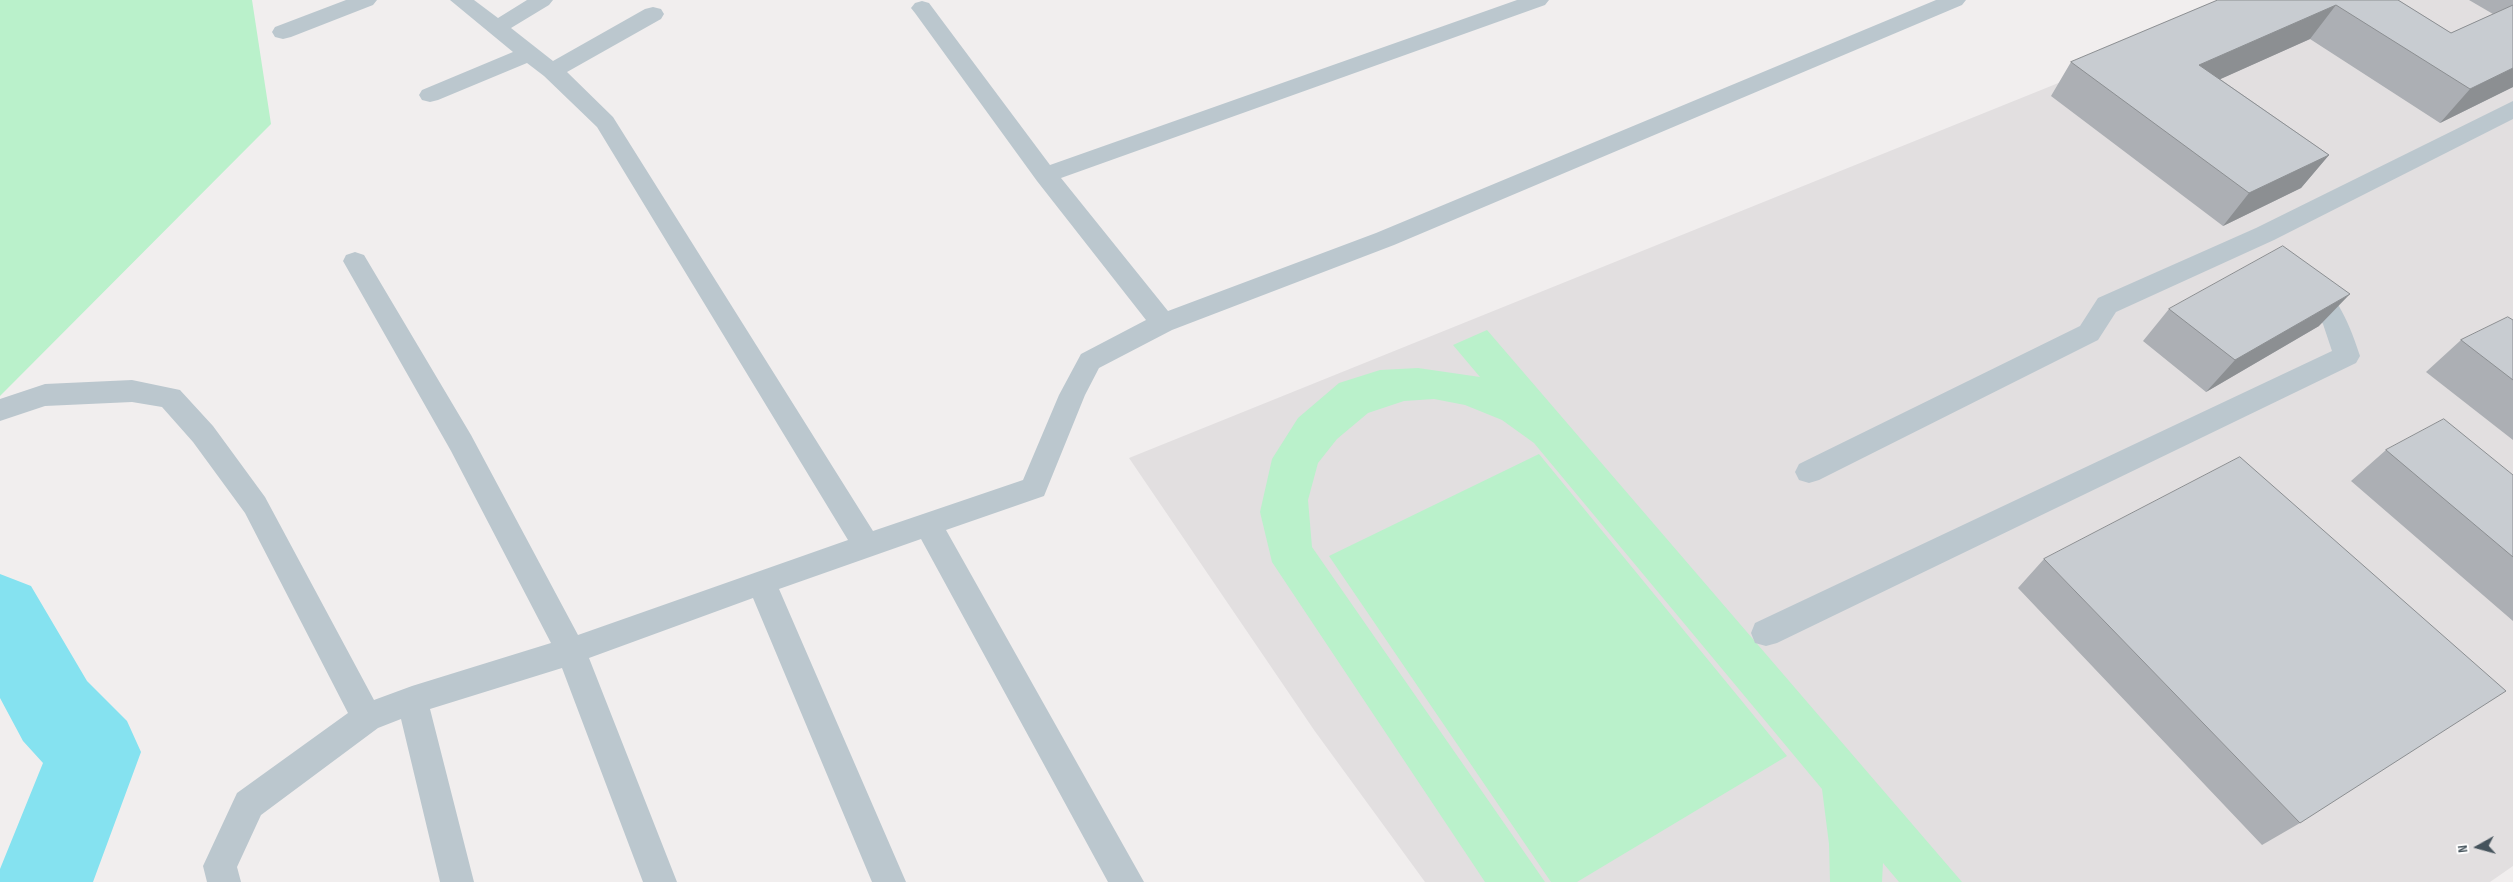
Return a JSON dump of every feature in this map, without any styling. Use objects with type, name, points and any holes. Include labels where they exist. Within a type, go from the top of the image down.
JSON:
[{"type":"street","points":[[283,32],[366,0]]},
{"type":"street","points":[[461,0],[552,71],[605,122],[867,546]]},
{"type":"street","points":[[498,27],[542,0]]},
{"type":"street","points":[[1045,175],[1538,0]]},
{"type":"street","points":[[224,882],[220,866],[249,804],[367,718],[412,700],[571,651],[761,582],[1034,488],[1072,395],[1090,361],[1163,322],[1385,239],[1955,0]]},
{"type":"street","points":[[922,8],[1045,175],[1163,322]]},
{"type":"street","points":[[552,71],[653,14]]},
{"type":"street","points":[[430,95],[530,53]]},
{"type":"street","points":[[1809,472],[2089,333],[2106,305],[2264,234],[2456,140],[2513,109]]},
{"type":"street","points":[[1766,633],[2348,356],[2335,320],[2264,234]]},
{"type":"street","points":[[355,261],[461,443],[571,651],[660,882]]},
{"type":"street","points":[[0,410],[45,395],[132,391],[170,398],[203,434],[256,505],[367,718]]},
{"type":"street","points":[[928,525],[1127,882]]},
{"type":"street","points":[[761,582],[889,882]]},
{"type":"street","points":[[412,700],[457,882]]},
{"type":"shaded area","points":[[2258,0],[2513,0],[2513,866],[2490,882],[1425,882],[1314,730],[1129,458],[2051,86]]},
{"type":"green space","points":[[0,0],[252,0],[271,124],[0,396]]},
{"type":"green space","points":[[1487,330],[1962,882],[1899,882],[1883,863],[1882,882],[1830,882],[1829,844],[1822,789],[1534,443],[1502,420],[1465,405],[1434,399],[1404,401],[1368,413],[1337,439],[1318,463],[1308,500],[1312,547],[1545,882],[1485,882],[1272,562],[1260,512],[1272,459],[1298,418],[1339,383],[1380,370],[1418,368],[1480,377],[1453,345]]},
{"type":"green space","points":[[1539,454],[1787,756],[1577,882],[1551,882],[1329,556]]},
{"type":"building","points":[[2218,0],[2398,0],[2451,33],[2513,5],[2513,68],[2470,89],[2336,5],[2199,65],[2329,155],[2249,193],[2071,62]]},
{"type":"building","points":[[2283,246],[2350,294],[2235,360],[2169,309]]},
{"type":"building","points":[[2508,317],[2513,320],[2513,380],[2461,340]]},
{"type":"building","points":[[2444,419],[2513,475],[2513,557],[2386,450]]},
{"type":"building","points":[[2240,457],[2506,691],[2300,823],[2044,559]]},
{"type":"waterway","points":[[0,613],[55,711],[94,752],[44,882]]}]
